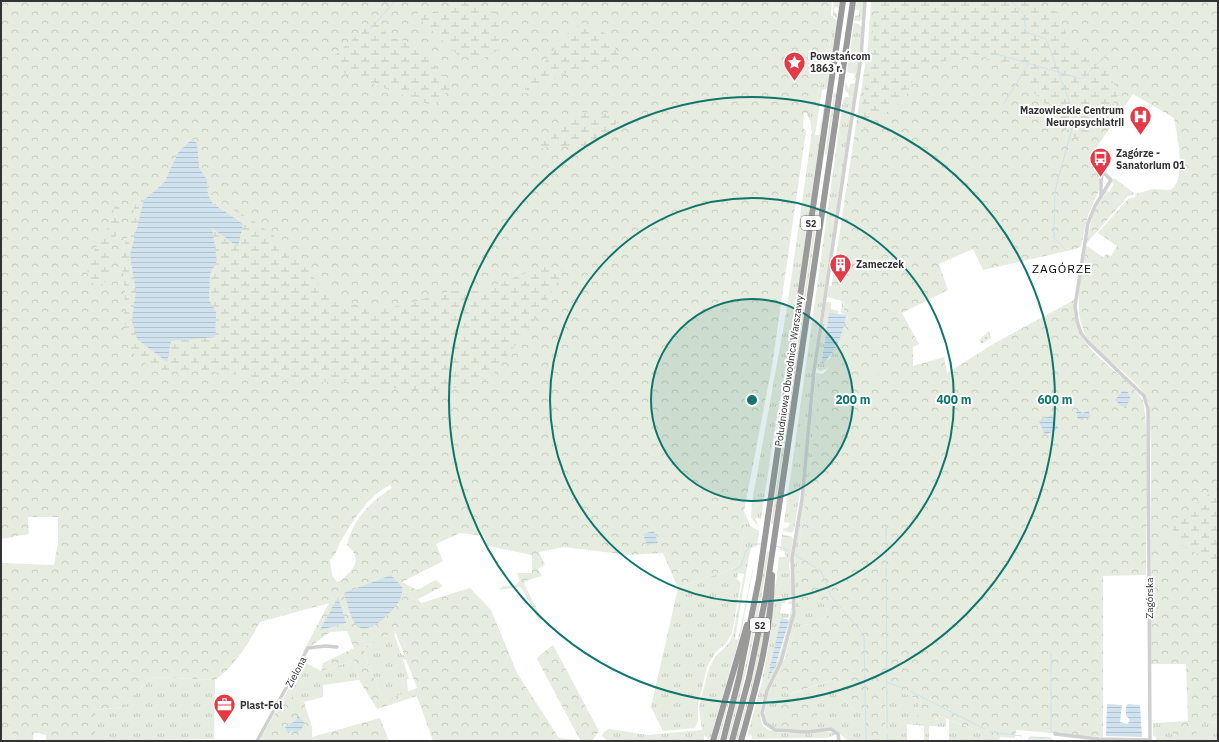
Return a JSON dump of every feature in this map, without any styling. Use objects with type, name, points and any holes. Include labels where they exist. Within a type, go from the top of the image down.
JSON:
[{"type":"highway","name":"Południowa Obwodnica Warszawy","points":[[723,741],[740,672],[759,579],[843,1]]},
{"type":"highway","name":"Południowa Obwodnica Warszawy","points":[[732,741],[755,649],[772,556],[853,1]]},
{"type":"highway","points":[[741,741],[752,704],[764,651],[769,615],[772,556]]},
{"type":"highway","points":[[713,741],[759,579]]},
{"type":"street","points":[[839,741],[838,734],[831,729],[807,732],[772,729],[765,723],[762,713],[767,690],[781,662],[794,613],[791,569],[793,550],[802,499],[814,371],[861,57],[865,1]]},
{"type":"street","name":"Zagórska","points":[[1101,197],[1102,174],[1105,174],[1112,180],[1101,197],[1090,214],[1075,306],[1077,321],[1081,333],[1088,342],[1144,396],[1148,409],[1150,741]]},
{"type":"street","name":"Zielona","points":[[256,741],[308,648],[325,646],[337,647]]},
{"type":"street","points":[[1055,734],[1099,739],[1150,741]]},
{"type":"green space","points":[[1,1],[832,1],[831,15],[834,25],[814,113],[804,113],[803,128],[806,131],[772,366],[744,511],[745,520],[739,566],[678,588],[663,553],[629,555],[564,547],[539,552],[545,565],[538,569],[542,576],[526,581],[524,584],[542,619],[539,620],[521,587],[499,590],[503,586],[515,585],[520,581],[517,573],[532,573],[532,555],[488,546],[484,536],[460,533],[436,544],[443,561],[402,582],[417,590],[436,580],[443,586],[418,599],[421,603],[470,588],[491,610],[517,673],[559,738],[580,740],[537,659],[553,645],[599,731],[592,741],[433,741],[417,696],[377,709],[359,680],[355,660],[321,671],[323,663],[354,648],[347,631],[330,632],[303,652],[329,603],[260,622],[235,661],[215,680],[151,677],[123,707],[95,710],[95,741],[46,741],[46,735],[34,732],[33,741],[16,741],[9,726],[1,726],[1,563],[54,565],[58,543],[58,517],[28,517],[29,534],[1,539]],"holes":[[[390,485],[392,488],[370,505],[353,527],[347,545],[355,555],[355,565],[350,572],[337,582],[332,575],[330,560],[362,509],[375,495]],[[395,631],[417,688],[384,701],[368,665],[363,648]]]},
{"type":"green space","points":[[833,1],[840,1],[839,8],[835,7],[834,11],[837,14],[837,18],[833,15]]},
{"type":"green space","points":[[857,1],[864,1],[862,19],[860,21],[854,21],[855,16],[859,15],[859,10],[855,10]]},
{"type":"green space","points":[[871,1],[1218,1],[1218,722],[1196,724],[1196,741],[1173,741],[1173,722],[1188,721],[1186,664],[1151,664],[1151,454],[1149,404],[1144,394],[1134,382],[1094,347],[1086,336],[1079,312],[1080,286],[1086,247],[1087,246],[1103,257],[1107,254],[1111,256],[1117,246],[1098,233],[1128,199],[1136,197],[1135,194],[1153,189],[1171,190],[1176,184],[1179,176],[1180,156],[1174,118],[1133,94],[1092,154],[1103,168],[1100,172],[1099,190],[1088,215],[1081,246],[1076,249],[983,270],[973,249],[939,264],[948,290],[902,313],[919,344],[913,347],[913,366],[944,357],[947,373],[995,343],[1074,300],[1075,318],[1079,332],[1087,345],[1097,356],[1132,387],[1142,399],[1146,428],[1147,453],[1146,575],[1103,576],[1103,737],[1016,730],[1015,738],[1000,737],[999,741],[982,741],[981,732],[939,716],[934,721],[923,721],[918,718],[916,708],[918,709],[921,701],[888,686],[889,681],[886,680],[885,741],[866,741],[865,713],[854,711],[840,694],[841,685],[836,679],[789,694],[776,684],[785,665],[795,629],[827,617],[828,614],[826,606],[818,600],[799,606],[797,559],[809,481],[821,376],[837,355],[847,322],[848,313],[844,309],[843,299],[830,297],[868,45]]},
{"type":"green space","points":[[881,1],[1034,1],[1058,13],[1070,44],[1107,69],[1119,94],[1088,142],[1070,135],[1048,106],[1020,80],[991,60],[972,54],[936,63],[915,76],[905,99],[857,134],[873,40],[872,20]]},
{"type":"green space","points":[[471,2],[484,5],[498,16],[501,48],[480,61],[458,55],[413,13],[436,13],[449,4]]},
{"type":"green space","points":[[831,15],[837,21],[827,88],[822,90],[815,135],[819,135],[826,94],[792,334],[776,421],[761,519],[755,518],[759,527],[751,518],[752,502],[787,308],[812,132],[810,120],[806,113],[814,113],[834,25]]},
{"type":"green space","points":[[375,19],[389,37],[415,44],[452,86],[433,106],[345,74],[333,57]]},
{"type":"green space","points":[[583,23],[607,34],[621,59],[577,68],[523,94],[529,78],[551,55],[559,39]]},
{"type":"green space","points":[[854,23],[859,24],[862,27],[857,78],[854,80],[850,78],[854,79],[855,74],[847,72]]},
{"type":"green space","points":[[846,81],[848,89],[850,84],[856,83],[830,260],[818,328],[802,480],[794,530],[792,533],[783,531],[783,529],[788,527],[790,523],[784,522],[843,101],[845,97],[849,97],[848,93],[845,91]]},
{"type":"green space","points":[[834,93],[836,93],[827,154],[825,154]]},
{"type":"green space","points":[[609,112],[618,114],[620,119],[596,147],[589,149],[555,146],[542,148],[537,144],[557,126],[575,115],[581,113],[602,114]]},
{"type":"green space","points":[[192,139],[197,143],[199,168],[218,202],[247,217],[271,233],[309,271],[321,288],[348,303],[378,310],[403,305],[450,291],[481,291],[543,266],[562,269],[559,280],[538,316],[489,379],[448,390],[404,390],[366,384],[267,379],[205,371],[156,372],[130,351],[131,340],[124,322],[125,292],[121,254],[128,235],[136,200],[144,200],[164,183],[178,153]]},
{"type":"green space","points":[[1114,178],[1135,194],[1128,196],[1086,244],[1093,213],[1107,191],[1109,192],[1114,184],[1112,183]]},
{"type":"green space","points":[[115,206],[122,207],[118,231],[110,250],[109,277],[97,291],[87,273],[92,254],[108,228]]},
{"type":"green space","points":[[817,206],[819,207],[773,524],[771,523]]},
{"type":"green space","points":[[829,286],[832,286],[830,297],[843,299],[843,305],[848,313],[844,338],[838,356],[827,368],[820,371],[816,368],[826,302],[831,302],[831,309],[839,311],[838,314],[829,314],[821,364],[830,358],[845,315],[841,313],[842,301],[827,297]]},
{"type":"green space","points":[[989,331],[991,338],[982,344],[979,340]]},
{"type":"green space","points":[[872,366],[876,366],[879,371],[876,376],[872,376],[869,373],[869,369]]},
{"type":"green space","points":[[816,373],[823,374],[797,559],[799,606],[817,599],[826,606],[828,614],[827,617],[795,629],[785,665],[776,684],[790,694],[836,679],[841,685],[840,694],[854,711],[865,713],[866,741],[848,741],[831,727],[808,731],[810,723],[797,731],[775,729],[766,722],[764,715],[768,694],[785,658],[796,611],[792,565],[804,490]]},
{"type":"green space","points":[[1218,487],[1218,574],[1212,561],[1186,548],[1171,537],[1176,519]]},
{"type":"green space","points":[[744,511],[750,526],[759,531],[757,546],[751,548],[749,556],[735,639],[738,640],[756,553],[742,629],[710,740],[704,735],[704,740],[608,741],[602,736],[604,732],[609,729],[648,735],[702,730],[699,707],[709,668],[715,657],[729,643],[733,634],[744,574],[738,573],[737,579],[741,583],[732,633],[727,642],[715,653],[707,667],[698,705],[698,721],[695,728],[663,731],[651,707],[678,588],[739,566],[745,520]]},
{"type":"green space","points":[[782,535],[791,536],[793,539],[789,565],[793,595],[785,603],[782,603],[780,613],[789,614],[788,618],[781,618],[768,679],[777,662],[783,643],[792,604],[787,604],[790,601],[793,602],[788,633],[782,656],[762,702],[760,711],[761,718],[763,725],[769,730],[788,733],[821,731],[836,734],[828,738],[752,739],[751,734],[747,737],[762,681],[769,643],[779,557],[786,557],[784,551],[780,550]]},
{"type":"green space","points":[[767,551],[769,552],[752,646],[729,739],[727,739],[748,655]]},
{"type":"green space","points":[[767,605],[766,624],[755,677],[738,739],[736,739],[750,689]]},
{"type":"green space","points":[[395,631],[394,634],[401,654],[405,656],[406,659],[403,659],[409,679],[407,679],[408,692],[384,701],[368,665],[363,648]]},
{"type":"green space","points":[[740,659],[719,740],[717,740]]},
{"type":"green space","points":[[355,660],[359,680],[323,685],[323,697],[304,702],[286,694],[303,661],[321,671]]},
{"type":"green space","points":[[151,677],[215,680],[214,739],[95,741],[95,710],[123,707]]},
{"type":"green space","points":[[886,680],[889,681],[889,686],[921,701],[918,709],[916,708],[936,720],[938,716],[946,719],[946,727],[929,726],[929,741],[924,741],[924,726],[907,724],[907,741],[885,741]]},
{"type":"green space","points":[[817,692],[817,719],[810,723],[808,731],[782,728],[780,706],[784,701]]},
{"type":"green space","points":[[286,694],[304,702],[312,727],[312,737],[380,718],[389,741],[259,741]]},
{"type":"green space","points":[[949,720],[981,732],[982,741],[949,741]]},
{"type":"green space","points":[[1173,722],[1173,741],[1156,741],[1156,737],[1153,736],[1153,723]]},
{"type":"green space","points":[[1218,722],[1218,741],[1196,741],[1196,724]]},
{"type":"green space","points":[[1,726],[9,726],[16,741],[1,741]]},
{"type":"green space","points":[[1028,738],[1053,739],[1054,741],[1028,741]]},
{"type":"water","points":[[192,139],[197,143],[199,168],[207,180],[208,195],[213,204],[243,224],[238,247],[212,228],[217,261],[210,274],[209,300],[216,312],[215,337],[171,341],[167,362],[137,339],[132,321],[136,291],[130,255],[144,200],[164,183],[178,153]]},
{"type":"water","points":[[829,313],[846,315],[843,329],[835,349],[821,365]]},
{"type":"water","points":[[1122,391],[1128,392],[1130,398],[1126,408],[1121,406],[1115,400]]},
{"type":"water","points":[[1080,411],[1082,413],[1089,411],[1090,417],[1078,420],[1076,412]]},
{"type":"water","points":[[1052,415],[1058,429],[1045,435],[1039,421]]},
{"type":"water","points":[[654,531],[658,543],[647,545],[643,534]]},
{"type":"water","points":[[391,575],[402,587],[401,596],[398,603],[382,620],[376,624],[364,629],[359,627],[353,621],[344,593]]},
{"type":"water","points":[[338,597],[346,623],[320,630]]},
{"type":"water","points":[[781,618],[789,621],[775,667],[767,681]]},
{"type":"water","points":[[1107,704],[1122,705],[1120,722],[1127,724],[1130,721],[1126,715],[1126,706],[1128,704],[1140,705],[1142,737],[1106,736]]},
{"type":"water","points":[[298,716],[304,722],[302,729],[296,733],[293,730],[288,733],[285,727],[295,721]]},
{"type":"waterway","points":[[370,29],[395,1]]},
{"type":"waterway","points":[[1011,1],[1023,13]]},
{"type":"waterway","points":[[1024,16],[1026,32],[1046,39],[1075,117],[1055,191],[1054,238],[1065,249]]},
{"type":"waterway","points":[[996,54],[1082,79],[1106,55]]},
{"type":"waterway","points":[[1003,105],[1029,63]]},
{"type":"waterway","points":[[886,524],[887,728]]},
{"type":"waterway","points":[[733,571],[741,566],[745,553],[751,544],[761,544]]},
{"type":"waterway","points":[[776,546],[788,550]]},
{"type":"waterway","points":[[795,555],[821,571],[831,596],[864,635],[866,741]]},
{"type":"waterway","points":[[1051,654],[1051,731]]},
{"type":"waterway","points":[[887,682],[905,689]]},
{"type":"waterway","points":[[910,691],[985,729]]},
{"type":"waterway","points":[[990,732],[1022,736]]},
{"type":"waterway","points":[[887,734],[887,741]]},
{"type":"waterway","points":[[1030,737],[1051,738]]},
{"type":"place","name":"Powstańcom 1863 r.","points":[[795,82]]},
{"type":"place","name":"Mazowieckie Centrum Neuropsychiatrii","points":[[1140,136]]},
{"type":"place","name":"Zagórze - Sanatorium 01","points":[[1101,178]]},
{"type":"place","name":"Zameczek","points":[[841,284]]},
{"type":"place","name":"Plast-Fol","points":[[225,724]]},
{"type":"district","name":"ZAGÓRZE","points":[[1062,268]]}]
